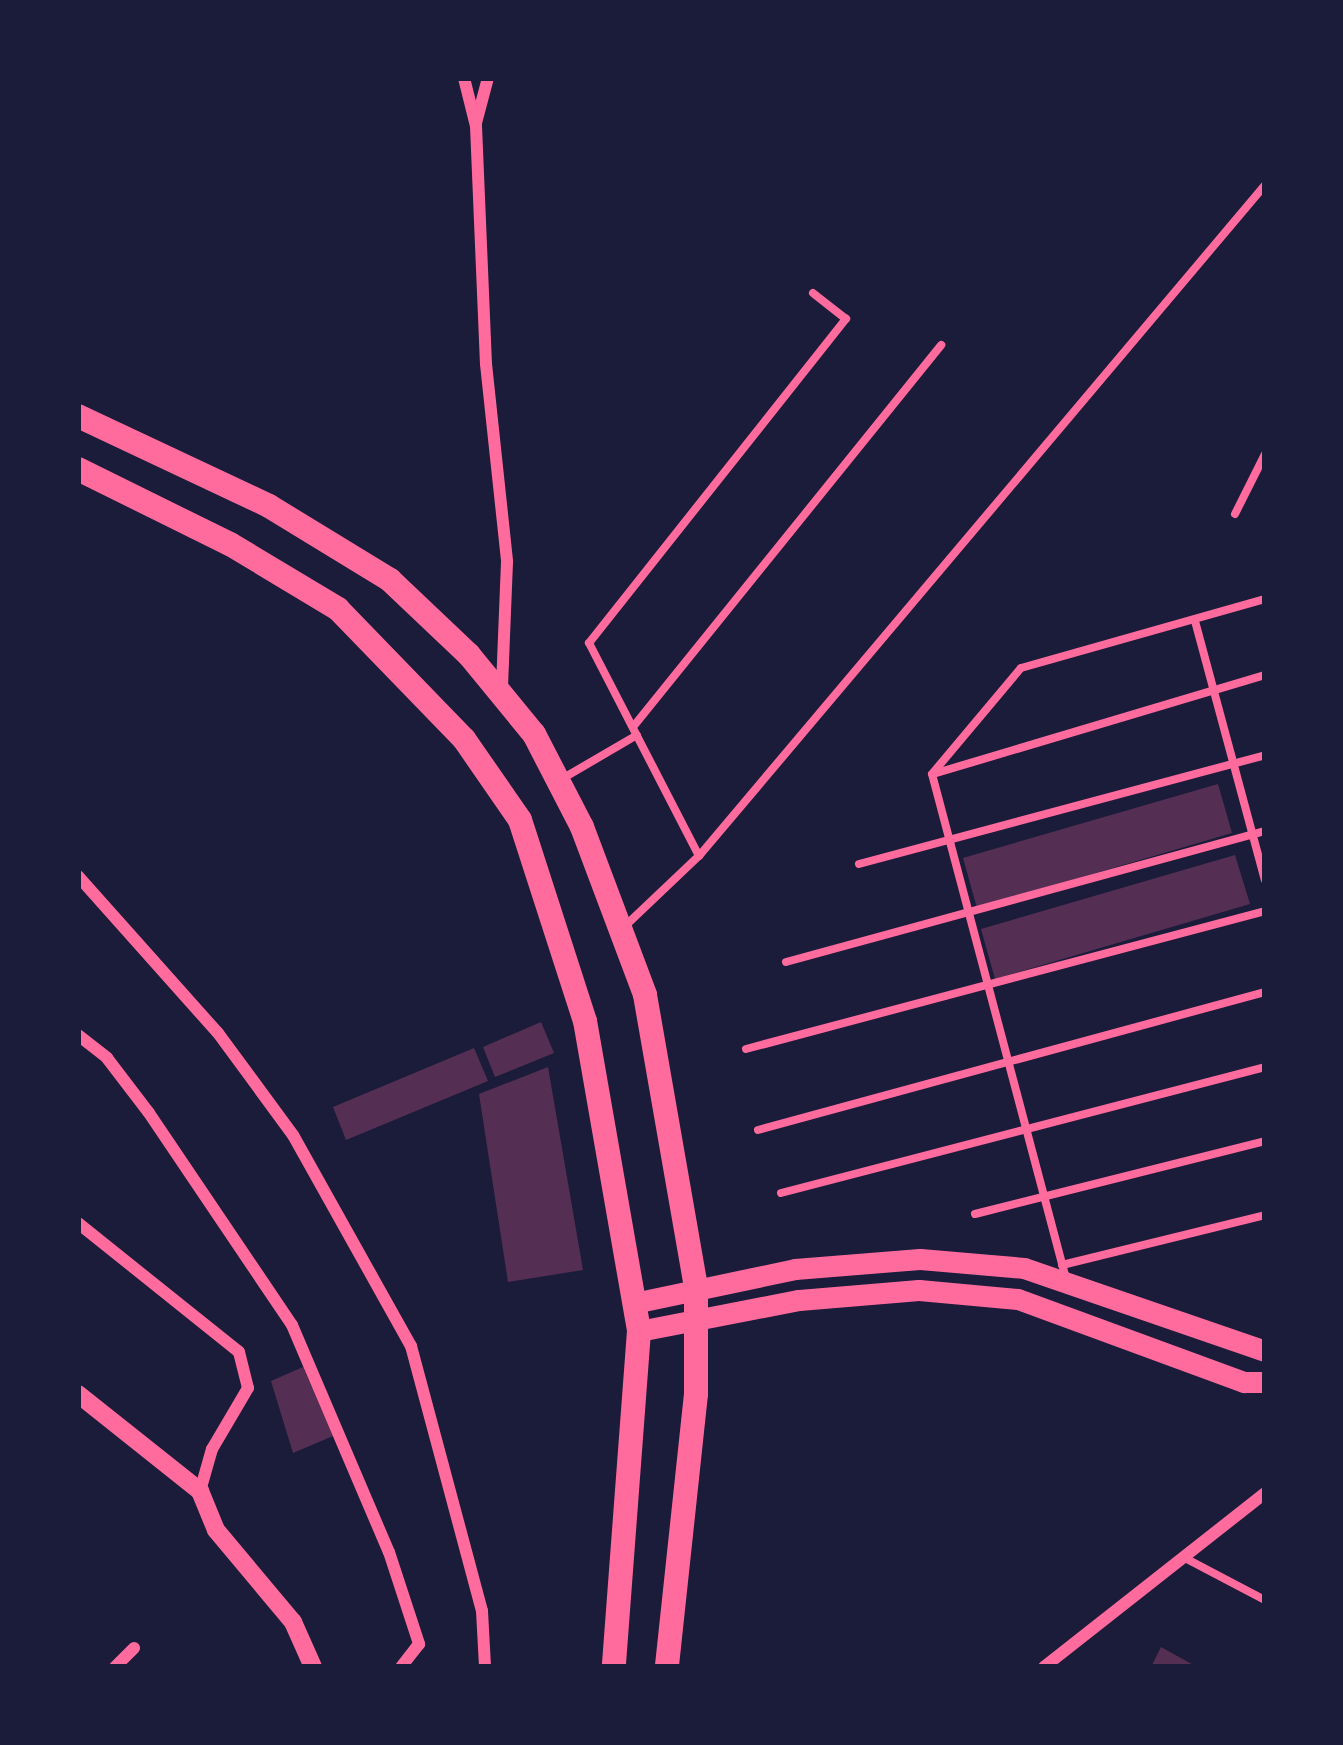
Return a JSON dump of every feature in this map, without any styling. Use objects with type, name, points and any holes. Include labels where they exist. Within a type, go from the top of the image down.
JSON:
[{"type":"main road","points":[[78,416],[269,506],[390,580],[502,695],[559,781],[645,995],[697,1288],[667,1667]]},
{"type":"main road","points":[[78,469],[230,544],[338,609],[464,739],[520,820],[586,1021],[639,1331],[614,1667]]},
{"type":"main road","points":[[634,1303],[795,1269],[920,1259],[1065,1273],[1265,1351]]},
{"type":"main road","points":[[639,1331],[697,1315],[920,1290],[1018,1299],[1244,1382],[1265,1382]]},
{"type":"street","points":[[464,78],[476,126],[486,364],[506,562],[502,695]]},
{"type":"street","points":[[476,126],[488,78]]},
{"type":"street","points":[[78,876],[218,1033],[293,1136],[411,1346],[482,1612],[485,1667]]},
{"type":"street","points":[[78,1035],[107,1058],[149,1113],[292,1325],[389,1552],[419,1644],[401,1667]]},
{"type":"street","points":[[78,1223],[239,1352],[248,1388],[212,1449],[200,1491]]},
{"type":"street","points":[[78,1394],[200,1491],[216,1530],[293,1622],[312,1667]]},
{"type":"street","points":[[1044,1667],[1265,1493]]},
{"type":"street","points":[[115,1667],[134,1648]]},
{"type":"lane","points":[[620,930],[699,856],[1265,185]]},
{"type":"lane","points":[[699,856],[589,644],[846,319],[813,293]]},
{"type":"lane","points":[[559,781],[635,731],[940,345]]},
{"type":"lane","points":[[1235,514],[1265,454]]},
{"type":"lane","points":[[932,774],[1022,668],[1265,599]]},
{"type":"lane","points":[[1195,621],[1265,880]]},
{"type":"lane","points":[[932,774],[1265,676]]},
{"type":"lane","points":[[859,864],[1265,755]]},
{"type":"lane","points":[[932,774],[1065,1273],[1265,1215]]},
{"type":"lane","points":[[786,962],[1265,831]]},
{"type":"lane","points":[[746,1049],[1265,911]]},
{"type":"lane","points":[[758,1130],[1265,992]]},
{"type":"lane","points":[[781,1193],[1265,1067]]},
{"type":"lane","points":[[975,1214],[1265,1141]]},
{"type":"lane","points":[[1183,1557],[1265,1600]]},
{"type":"building","points":[[1218,784],[1232,833],[977,908],[963,858]]},
{"type":"building","points":[[1235,855],[1250,904],[995,979],[981,929]]},
{"type":"building","points":[[541,1022],[554,1053],[495,1077],[483,1047]]},
{"type":"building","points":[[474,1048],[488,1081],[346,1140],[333,1107]]},
{"type":"building","points":[[548,1067],[583,1270],[508,1282],[479,1094]]},
{"type":"building","points":[[303,1367],[333,1436],[293,1453],[271,1381]]},
{"type":"building","points":[[1161,1647],[1197,1667],[1151,1667]]}]
